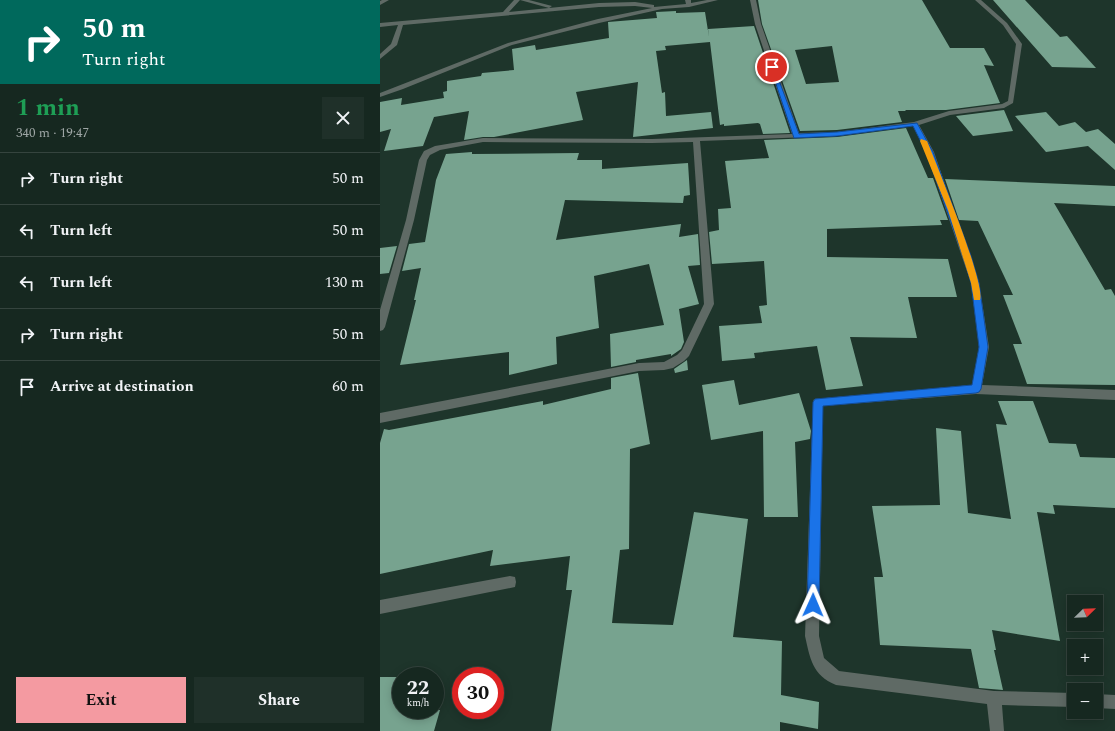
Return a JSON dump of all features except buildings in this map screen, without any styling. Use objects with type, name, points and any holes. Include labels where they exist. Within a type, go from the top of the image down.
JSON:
[{"type":"street","points":[[380,3],[386,0]]},
{"type":"street","points":[[504,14],[517,0]]},
{"type":"street","points":[[522,0],[557,8]]},
{"type":"street","points":[[380,95],[510,44],[598,21],[662,7],[688,2],[715,0]]},
{"type":"street","points":[[753,0],[758,24],[769,60],[796,136]]},
{"type":"street","points":[[380,327],[410,220],[423,160],[427,153],[438,148],[483,140],[696,140],[837,134],[915,124],[949,113],[1004,106],[1011,102],[1019,44],[1005,24],[978,0]]},
{"type":"street","points":[[380,25],[557,8],[620,4],[662,7]]},
{"type":"street","points":[[380,57],[394,45],[401,22]]},
{"type":"street","points":[[915,124],[930,152],[975,283],[984,347],[976,389]]},
{"type":"street","points":[[380,418],[639,367],[671,365],[680,360],[686,354],[709,304],[696,140]]},
{"type":"street","points":[[1067,700],[994,698],[836,678],[818,662],[812,636],[818,402],[976,389],[1115,395]]},
{"type":"street","points":[[380,608],[510,582]]},
{"type":"street","points":[[994,698],[997,731]]},
{"type":"street","points":[[1103,701],[1115,702]]},
{"type":"slow traffic","points":[[924,141],[930,152],[967,256],[975,283],[977,298]]},
{"type":"route","points":[[772,67],[796,136],[837,134],[915,124],[930,152],[967,256],[975,283],[984,347],[976,389],[818,402],[813,605]]}]
